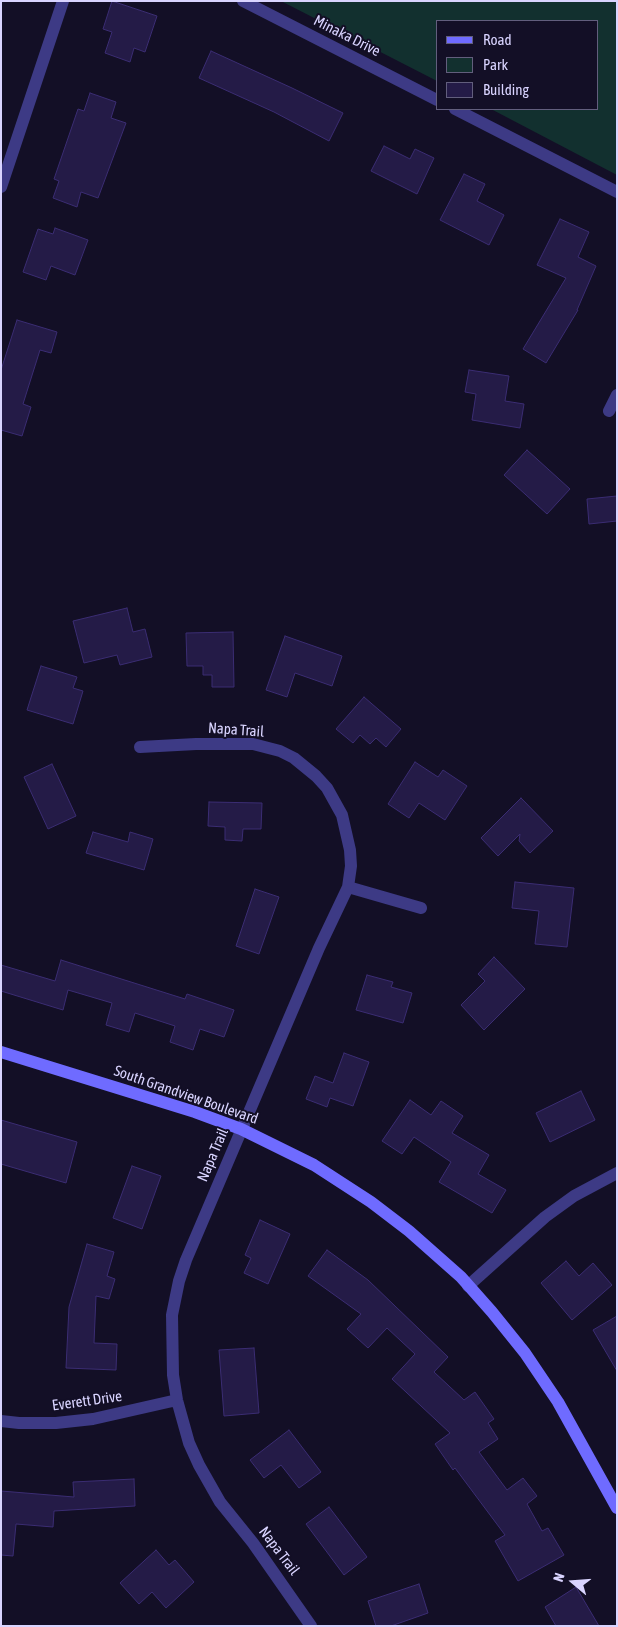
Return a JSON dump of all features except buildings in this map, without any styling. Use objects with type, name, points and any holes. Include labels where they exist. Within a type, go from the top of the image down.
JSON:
[{"type":"street","points":[[1,187],[63,1]]},
{"type":"street","name":"Minaka Drive","points":[[243,1],[436,99]]},
{"type":"street","points":[[456,110],[617,192]]},
{"type":"street","points":[[609,412],[617,395]]},
{"type":"street","name":"Napa Trail","points":[[140,747],[196,744],[253,744],[280,751],[294,758],[327,788],[342,815],[350,850],[348,887],[319,948],[186,1260],[179,1281],[172,1315],[173,1376],[177,1400],[189,1443],[220,1502],[253,1543],[311,1626]]},
{"type":"street","points":[[348,887],[422,908]]},
{"type":"street","name":"South Grandview Boulevard","points":[[1,1052],[195,1112],[241,1129],[314,1165],[371,1202],[408,1231],[468,1286],[525,1353],[558,1402],[617,1508]]},
{"type":"street","points":[[468,1286],[544,1217],[574,1196],[617,1173]]},
{"type":"street","name":"Everett Drive","points":[[1,1421],[56,1423],[93,1419],[177,1400]]},
{"type":"green space","points":[[281,1],[617,1],[617,175],[493,110],[598,110],[598,20],[436,20],[436,80]]}]
